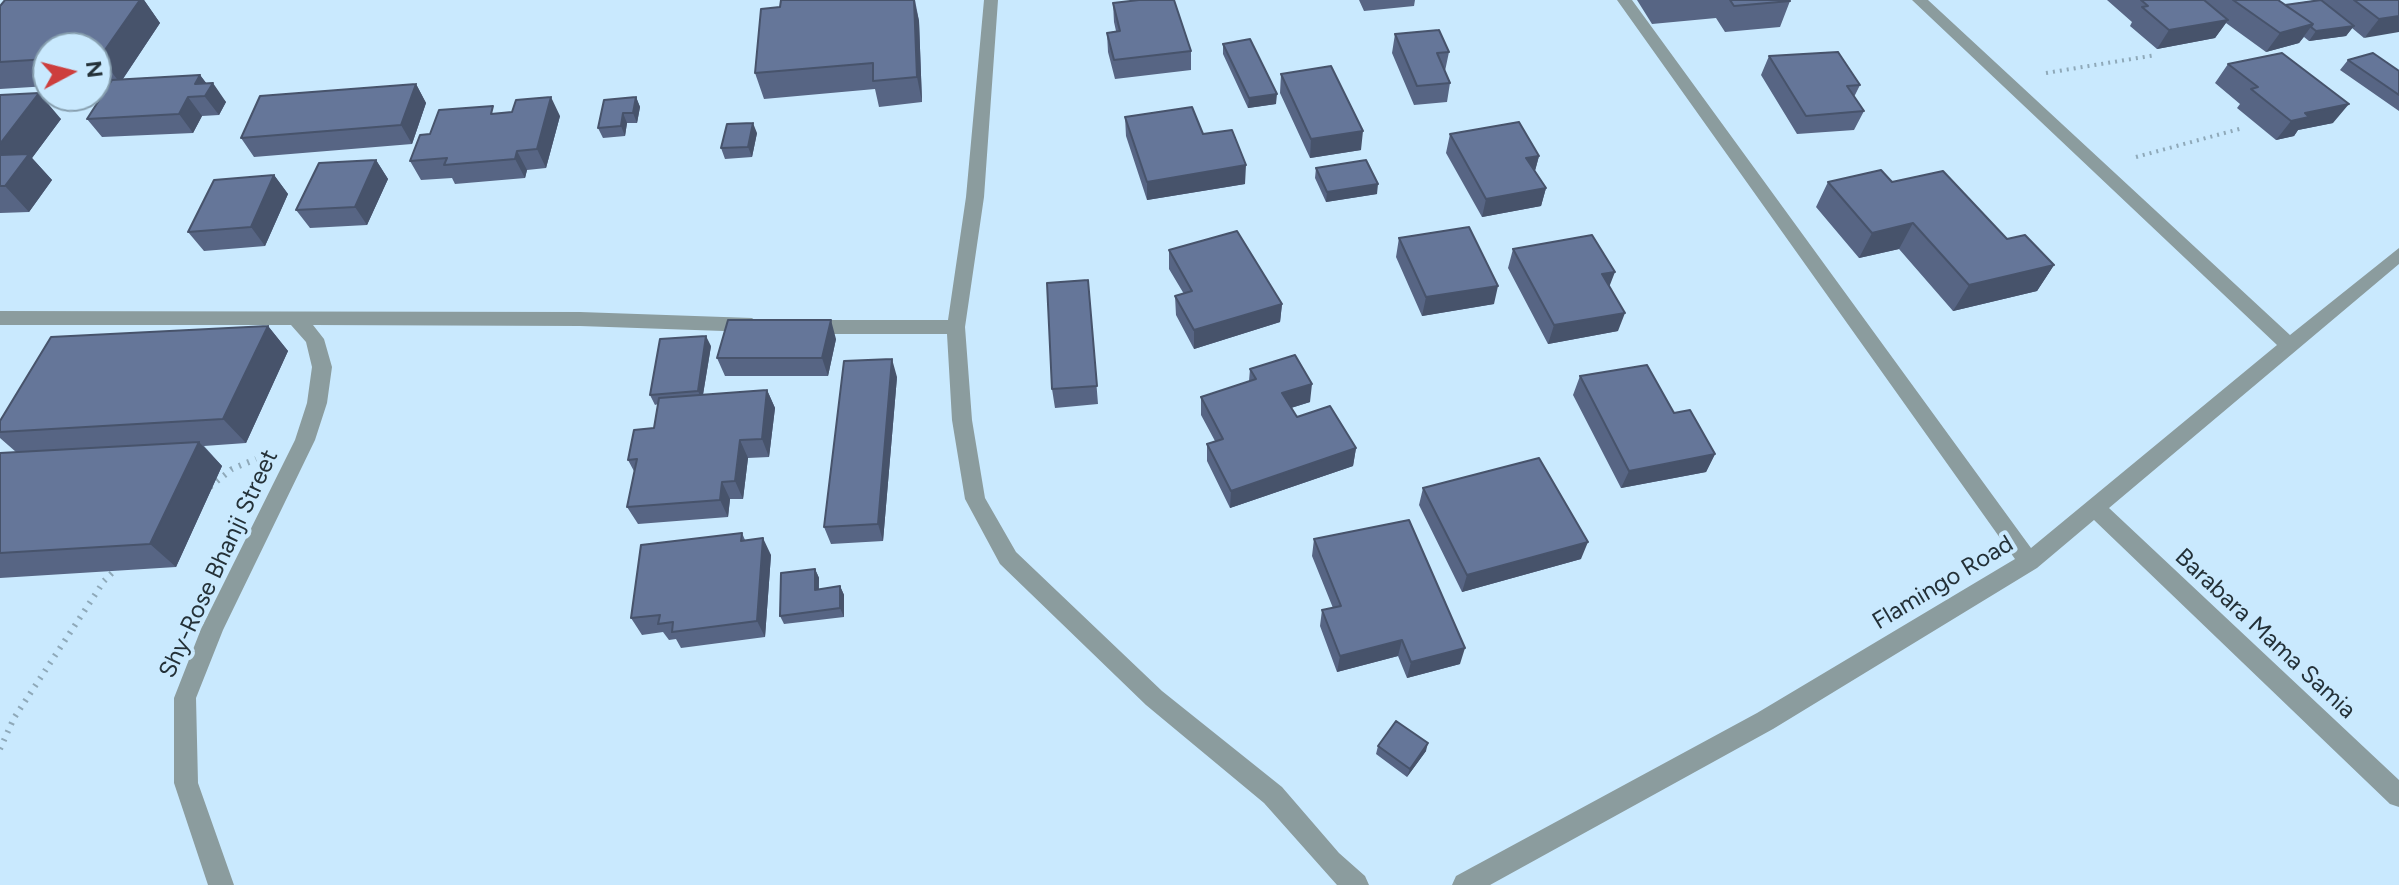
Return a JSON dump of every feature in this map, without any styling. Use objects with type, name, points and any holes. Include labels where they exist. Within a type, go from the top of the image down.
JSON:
[{"type":"street","points":[[991,0],[975,197],[956,327],[962,420],[975,499],[1008,558],[1154,698],[1273,795],[1330,862],[1356,885]]},
{"type":"street","points":[[1624,0],[2029,562]]},
{"type":"street","points":[[1919,0],[2291,347]]},
{"type":"street","name":"Flamingo Road","points":[[1465,885],[1765,721],[2029,562],[2399,254]]},
{"type":"street","points":[[0,318],[580,319],[774,326],[956,327]]},
{"type":"street","name":"Shy-Rose Bhanji Street","points":[[221,885],[186,783],[185,698],[212,629],[305,440],[317,403],[322,367],[315,339],[296,319]]},
{"type":"street","name":"Barabara Mama Samia","points":[[2096,509],[2399,796]]},
{"type":"path","points":[[2002,80],[2156,55]]},
{"type":"path","points":[[2101,167],[2243,128]]},
{"type":"path","points":[[208,489],[232,469],[305,440]]},
{"type":"path","points":[[0,749],[14,718],[104,581],[126,560]]},
{"type":"building","points":[[5,0],[140,0],[112,40],[112,32],[32,32],[32,60],[0,62],[0,6]]},
{"type":"building","points":[[781,0],[914,0],[917,77],[873,81],[873,63],[755,73],[761,9],[780,7]]},
{"type":"building","points":[[1174,0],[1191,51],[1114,60],[1107,33],[1120,31],[1113,3]]},
{"type":"building","points":[[1730,0],[1789,0],[1790,1],[1734,6]]},
{"type":"building","points":[[2141,0],[2204,0],[2228,20],[2169,30],[2142,7],[2148,6]]},
{"type":"building","points":[[2233,0],[2278,0],[2313,24],[2280,33]]},
{"type":"building","points":[[2321,0],[2354,26],[2316,31],[2311,27],[2313,24],[2285,5]]},
{"type":"building","points":[[2354,0],[2399,0],[2399,16],[2379,19]]},
{"type":"building","points":[[1439,30],[1449,52],[1437,53],[1450,83],[1417,86],[1395,34]]},
{"type":"building","points":[[1250,39],[1277,94],[1249,98],[1223,44]]},
{"type":"building","points":[[1838,52],[1860,85],[1847,86],[1864,111],[1806,116],[1769,56]]},
{"type":"building","points":[[2282,53],[2349,104],[2305,113],[2309,117],[2291,121],[2251,89],[2258,87],[2228,64]]},
{"type":"building","points":[[2373,53],[2399,71],[2399,95],[2348,60]]},
{"type":"building","points":[[1331,66],[1363,131],[1311,139],[1281,74]]},
{"type":"building","points":[[200,75],[195,84],[213,83],[205,96],[188,97],[179,114],[87,119],[91,112],[112,112],[112,80]]},
{"type":"building","points":[[416,84],[401,125],[241,138],[260,96]]},
{"type":"building","points":[[32,93],[32,102],[0,144],[0,95]]},
{"type":"building","points":[[551,97],[537,149],[517,151],[515,159],[444,165],[447,158],[410,161],[420,135],[430,134],[439,110],[493,106],[491,114],[512,112],[516,100]]},
{"type":"building","points":[[636,97],[633,113],[623,113],[621,126],[598,128],[604,100]]},
{"type":"building","points":[[1192,107],[1203,134],[1232,130],[1246,165],[1147,182],[1125,117]]},
{"type":"building","points":[[1519,122],[1539,156],[1526,158],[1546,188],[1486,199],[1450,134]]},
{"type":"building","points":[[753,123],[748,147],[721,148],[727,124]]},
{"type":"building","points":[[29,154],[5,186],[0,186],[0,155]]},
{"type":"building","points":[[376,160],[355,207],[296,210],[319,163]]},
{"type":"building","points":[[1366,160],[1378,184],[1327,192],[1316,168]]},
{"type":"building","points":[[1881,170],[1892,182],[1943,171],[2007,239],[2025,235],[2054,265],[1969,285],[1913,223],[1872,233],[1828,182]]},
{"type":"building","points":[[274,175],[251,227],[188,232],[214,180]]},
{"type":"building","points":[[1469,227],[1498,286],[1426,297],[1399,238]]},
{"type":"building","points":[[1237,231],[1282,304],[1194,330],[1175,296],[1192,291],[1169,250]]},
{"type":"building","points":[[1592,235],[1615,272],[1602,274],[1625,313],[1554,325],[1513,249]]},
{"type":"building","points":[[1088,280],[1097,386],[1052,389],[1047,283]]},
{"type":"building","points":[[728,320],[831,320],[822,358],[717,358]]},
{"type":"building","points":[[268,326],[223,419],[0,432],[0,421],[51,337]]},
{"type":"building","points":[[706,336],[698,391],[650,395],[660,339]]},
{"type":"building","points":[[1295,355],[1312,384],[1282,393],[1297,417],[1330,406],[1356,448],[1231,491],[1207,444],[1223,439],[1201,397],[1256,379],[1250,369]]},
{"type":"building","points":[[892,359],[878,524],[824,527],[844,361]]},
{"type":"building","points":[[1647,365],[1674,413],[1690,410],[1715,454],[1629,471],[1580,376]]},
{"type":"building","points":[[767,390],[762,439],[740,440],[735,481],[722,482],[720,500],[627,507],[637,459],[628,460],[634,430],[654,428],[659,398]]},
{"type":"building","points":[[199,442],[150,544],[0,553],[0,453]]},
{"type":"building","points":[[1539,458],[1588,542],[1467,575],[1423,488]]},
{"type":"building","points":[[1409,520],[1465,648],[1411,662],[1402,640],[1340,656],[1322,610],[1341,606],[1314,539]]},
{"type":"building","points":[[742,533],[741,541],[763,538],[757,621],[672,632],[673,622],[658,624],[660,615],[631,618],[641,545]]},
{"type":"building","points":[[815,569],[815,590],[840,586],[840,608],[780,616],[781,573]]},
{"type":"building","points":[[1396,721],[1428,743],[1410,769],[1378,746]]}]
